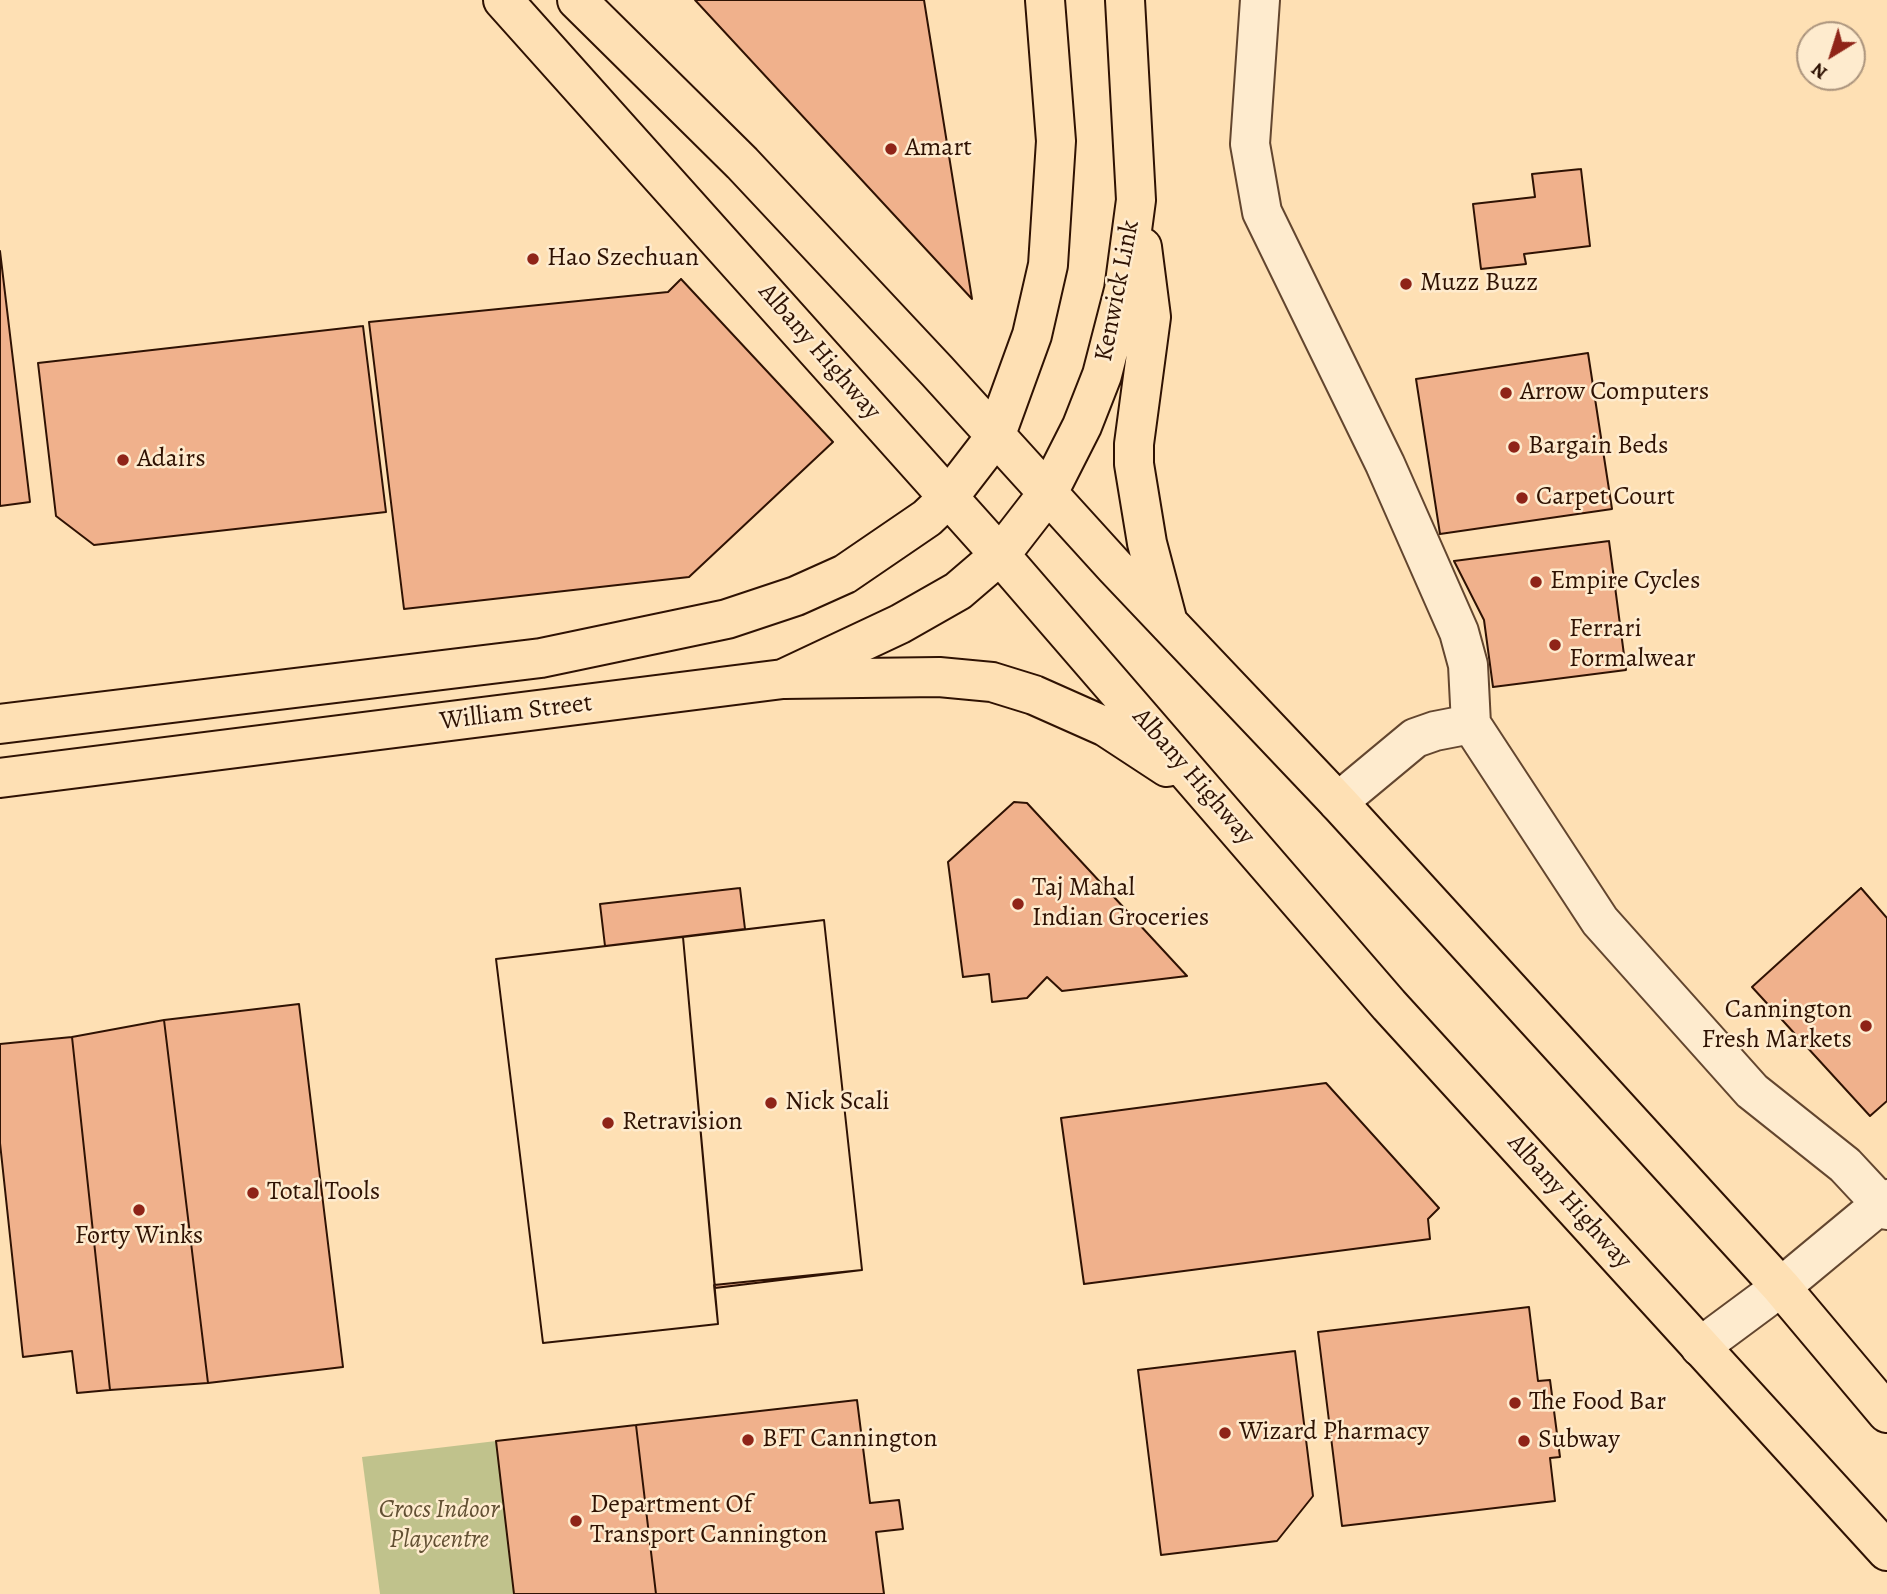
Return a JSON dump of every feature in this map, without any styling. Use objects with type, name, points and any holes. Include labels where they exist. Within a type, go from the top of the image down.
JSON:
[{"type":"main road","name":"Albany Highway","points":[[503,0],[1000,555],[1389,1004],[1887,1551]]},
{"type":"main road","points":[[577,0],[742,163],[1167,623],[1338,802],[1781,1287],[1880,1401]]},
{"type":"main road","name":"Kenwick Link","points":[[1000,555],[1048,493],[1082,426],[1102,375],[1124,290],[1136,200],[1125,0]]},
{"type":"main road","points":[[948,498],[995,437],[1032,335],[1048,265],[1056,141],[1044,2]]},
{"type":"main road","points":[[1136,200],[1152,317],[1134,444],[1134,464],[1147,543],[1167,623]]},
{"type":"main road","name":"William Street","points":[[0,724],[541,658],[727,619],[796,596],[845,574],[927,519],[948,498]]},
{"type":"main road","name":"William Street","points":[[0,778],[783,679],[923,611],[958,591],[1000,555]]},
{"type":"main road","points":[[783,679],[939,677],[992,682],[1034,695],[1106,727],[1207,794]]},
{"type":"street","points":[[1260,0],[1250,144],[1262,212],[1385,464],[1459,632],[1468,666],[1471,724],[1600,921],[1752,1091],[1845,1165],[1885,1204],[1700,1347]]},
{"type":"street","points":[[1338,802],[1415,738],[1471,724]]},
{"type":"green space","name":"Crocs Indoor Playcentre","points":[[496,1441],[514,1594],[380,1594],[362,1457]]},
{"type":"building","name":"Amart","points":[[695,0],[924,0],[972,299]]},
{"type":"building","points":[[1581,169],[1590,246],[1524,254],[1526,264],[1481,269],[1473,204],[1535,197],[1532,174]]},
{"type":"building","points":[[0,251],[30,502],[0,506]]},
{"type":"building","points":[[681,279],[833,442],[689,577],[404,609],[369,322],[668,292]]},
{"type":"building","points":[[363,326],[386,512],[94,545],[56,516],[38,363]]},
{"type":"building","points":[[1588,353],[1612,509],[1440,534],[1416,379]]},
{"type":"building","points":[[1609,541],[1626,670],[1493,687],[1484,620],[1454,561]]},
{"type":"building","points":[[1014,802],[1027,803],[1187,976],[1062,991],[1047,977],[1027,998],[992,1002],[989,974],[963,977],[948,862]]},
{"type":"building","points":[[740,888],[745,929],[605,946],[600,904]]},
{"type":"building","points":[[1861,888],[1887,918],[1887,1101],[1870,1116],[1752,987]]},
{"type":"building","points":[[824,920],[862,1270],[714,1285],[718,1324],[543,1343],[496,959]]},
{"type":"building","name":"Nick Scali","points":[[824,920],[862,1270],[715,1288],[683,937]]},
{"type":"building","name":"Retravision","points":[[683,937],[718,1324],[543,1343],[496,959]]},
{"type":"building","name":"Total Tools","points":[[299,1004],[343,1367],[208,1383],[164,1020]]},
{"type":"building","name":"Forty Winks","points":[[164,1020],[208,1383],[110,1390],[72,1037]]},
{"type":"building","points":[[72,1037],[110,1390],[77,1393],[72,1351],[23,1357],[0,1143],[0,1044]]},
{"type":"building","points":[[1326,1083],[1439,1208],[1428,1219],[1430,1239],[1084,1284],[1061,1118]]},
{"type":"building","points":[[1529,1307],[1538,1381],[1550,1380],[1560,1457],[1550,1458],[1555,1501],[1342,1526],[1318,1332]]},
{"type":"building","name":"Wizard Pharmacy","points":[[1295,1351],[1313,1496],[1277,1541],[1161,1555],[1138,1370]]},
{"type":"building","points":[[857,1400],[870,1503],[899,1500],[903,1529],[876,1532],[884,1594],[656,1594],[636,1425]]},
{"type":"building","name":"Department Of Transport Cannington","points":[[636,1425],[656,1594],[514,1594],[496,1441]]},
{"type":"place","name":"Amart","points":[[891,149]]},
{"type":"place","name":"Hao Szechuan","points":[[533,259]]},
{"type":"place","name":"Muzz Buzz","points":[[1406,284]]},
{"type":"place","name":"Arrow Computers","points":[[1506,393]]},
{"type":"place","name":"Bargain Beds","points":[[1514,447]]},
{"type":"place","name":"Adairs","points":[[123,460]]},
{"type":"place","name":"Carpet Court","points":[[1522,498]]},
{"type":"place","name":"Empire Cycles","points":[[1536,582]]},
{"type":"place","name":"Ferrari Formalwear","points":[[1555,645]]},
{"type":"place","name":"Taj Mahal Indian Groceries","points":[[1018,904]]},
{"type":"place","name":"Cannington Fresh Markets","points":[[1866,1026]]},
{"type":"place","name":"Nick Scali","points":[[771,1103]]},
{"type":"place","name":"Retravision","points":[[608,1123]]},
{"type":"place","name":"Total Tools","points":[[253,1193]]},
{"type":"place","name":"Forty Winks","points":[[139,1210]]},
{"type":"place","name":"The Food Bar","points":[[1515,1403]]},
{"type":"place","name":"Wizard Pharmacy","points":[[1225,1433]]},
{"type":"place","name":"BFT Cannington","points":[[748,1440]]},
{"type":"place","name":"Subway","points":[[1524,1441]]},
{"type":"place","name":"Department Of Transport Cannington","points":[[576,1521]]}]
